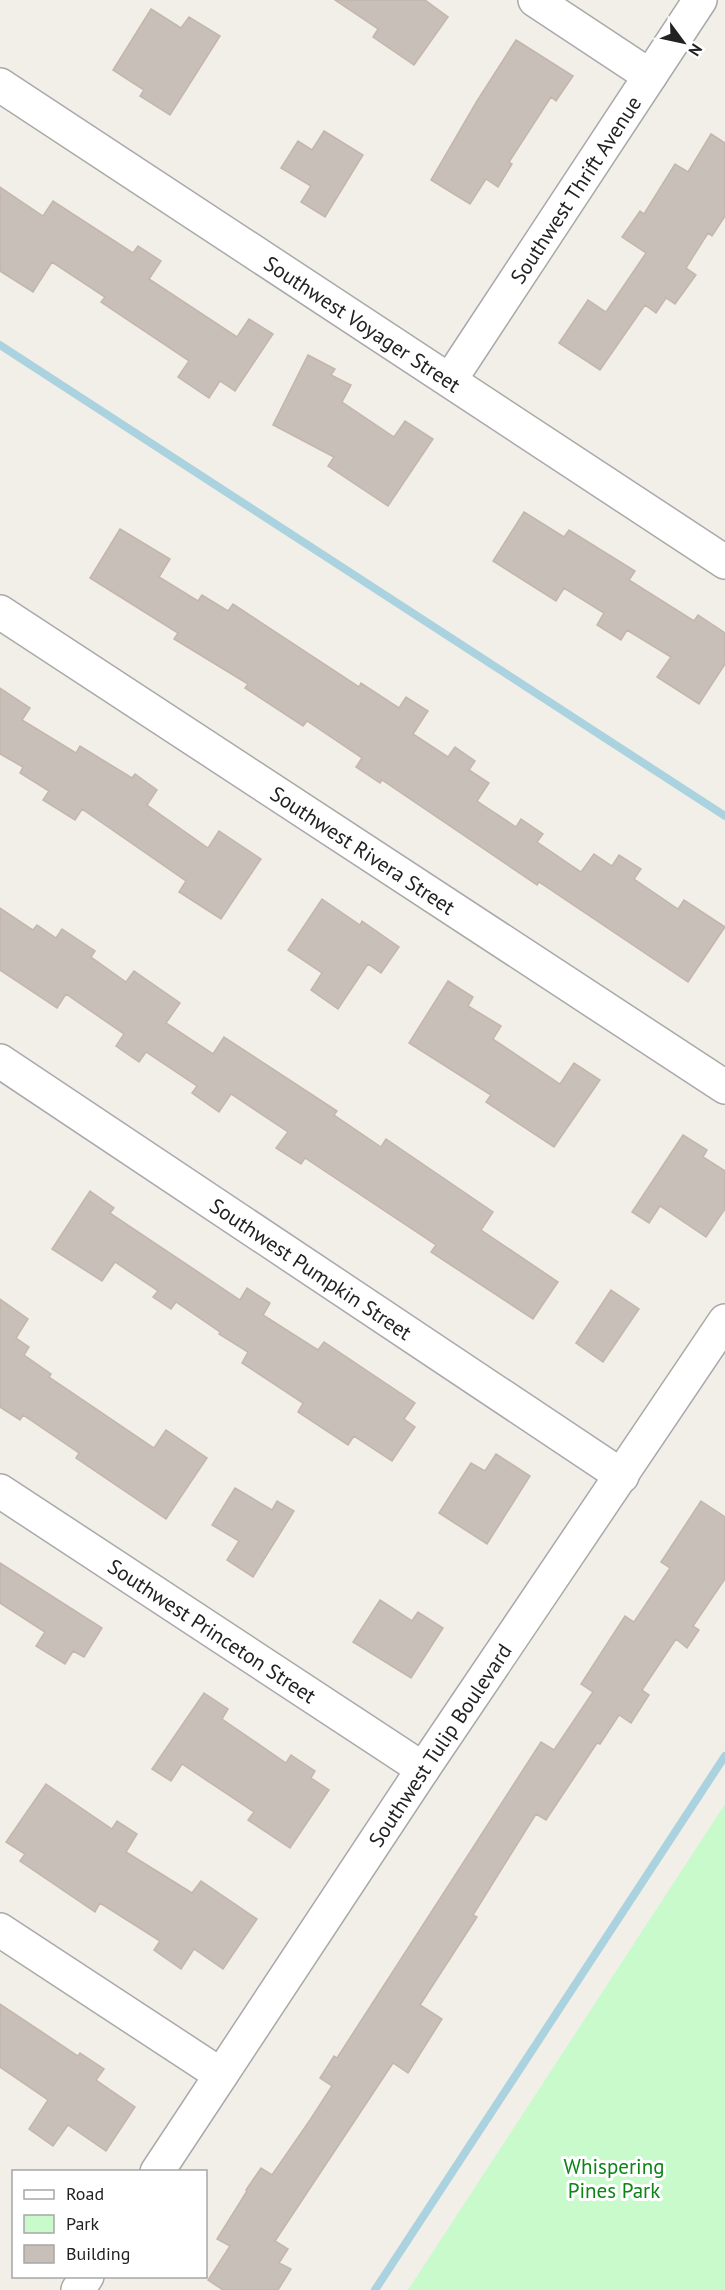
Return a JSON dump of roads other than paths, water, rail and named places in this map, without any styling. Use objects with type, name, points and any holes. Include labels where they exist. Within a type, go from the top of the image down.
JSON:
[{"type":"street","points":[[535,0],[650,76]]},
{"type":"street","name":"Southwest Thrift Avenue","points":[[450,380],[700,0]]},
{"type":"street","name":"Southwest Voyager Street","points":[[0,85],[725,562]]},
{"type":"street","name":"Southwest Rivera Street","points":[[0,612],[725,1087]]},
{"type":"street","name":"Southwest Pumpkin Street","points":[[0,1061],[622,1476]]},
{"type":"street","name":"Southwest Tulip Boulevard","points":[[158,2170],[423,1769],[722,1332]]},
{"type":"street","name":"Southwest Princeton Street","points":[[0,1491],[423,1769]]},
{"type":"street","points":[[0,1930],[220,2075]]},
{"type":"waterway","points":[[0,345],[725,816]]},
{"type":"waterway","points":[[375,2290],[725,1756]]},
{"type":"park label","name":"Whispering Pines Park","points":[[614,2178]]}]
